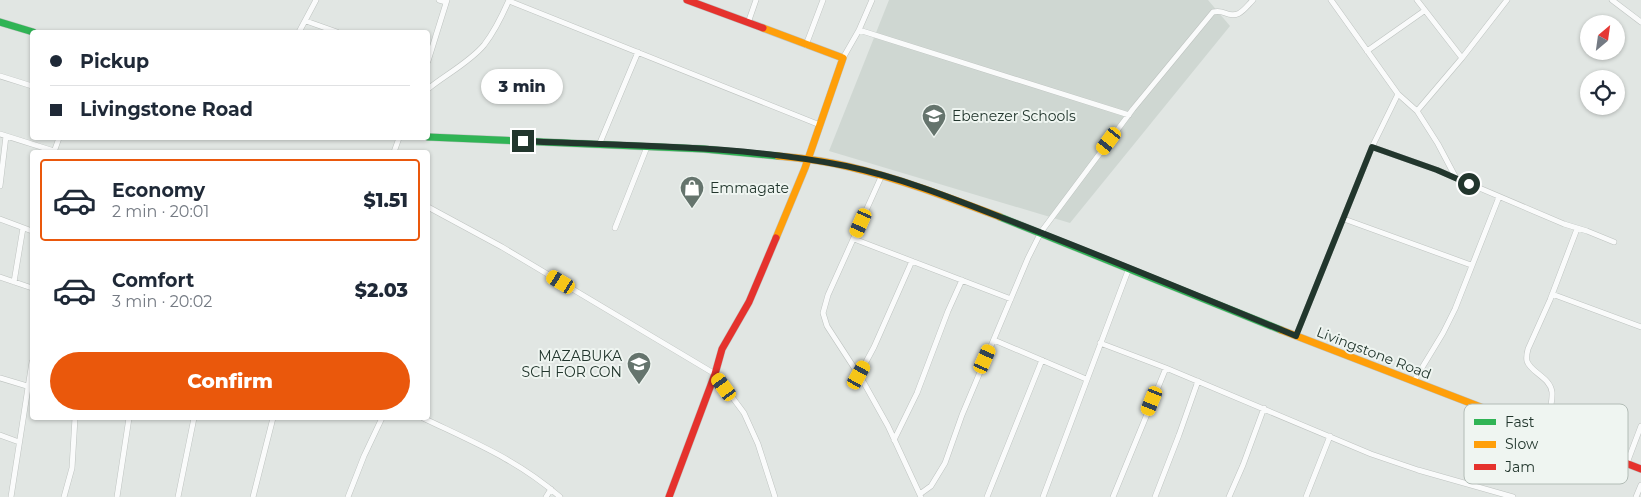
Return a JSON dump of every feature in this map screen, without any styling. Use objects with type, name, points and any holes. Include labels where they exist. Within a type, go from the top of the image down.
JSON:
[{"type":"main road","points":[[669,497],[715,374],[722,350],[749,302],[808,158],[843,58],[688,0]]},
{"type":"main road","points":[[0,22],[30,31]]},
{"type":"main road","name":"Livingstone Road","points":[[430,137],[704,149],[808,158],[848,166],[947,197],[1041,232],[1296,336],[1473,404]]},
{"type":"main road","name":"Livingstone Road","points":[[1628,463],[1641,469]]},
{"type":"street","points":[[300,30],[316,0]]},
{"type":"street","points":[[430,56],[447,1],[439,0]]},
{"type":"street","points":[[748,23],[756,0]]},
{"type":"street","points":[[806,44],[823,0]]},
{"type":"street","points":[[843,58],[859,30],[872,0]]},
{"type":"street","points":[[882,176],[828,295],[823,313],[827,326],[859,375],[888,426],[920,496],[931,486],[945,463],[962,415],[1028,258],[1041,232],[1129,114],[1213,12],[1219,11],[1232,16],[1237,15],[1253,0]]},
{"type":"street","points":[[1331,0],[1398,94],[1417,112],[1438,144],[1456,178]]},
{"type":"street","points":[[1417,0],[1462,58]]},
{"type":"street","points":[[1417,112],[1507,0]]},
{"type":"street","points":[[1612,0],[1641,22]]},
{"type":"street","points":[[430,88],[474,55],[484,45],[509,1],[820,125]]},
{"type":"street","points":[[1367,51],[1424,11]]},
{"type":"street","points":[[306,21],[331,30]]},
{"type":"street","points":[[859,30],[1129,114]]},
{"type":"street","points":[[599,145],[638,52]]},
{"type":"street","points":[[0,76],[30,85]]},
{"type":"street","points":[[1296,336],[1372,147],[1398,94]]},
{"type":"street","points":[[0,186],[3,135],[48,150]]},
{"type":"street","points":[[615,228],[647,147]]},
{"type":"street","points":[[1372,147],[1456,178],[1577,229],[1614,242]]},
{"type":"street","points":[[1414,381],[1449,321],[1499,197]]},
{"type":"street","points":[[430,208],[502,247],[715,374],[744,414],[758,444],[775,497]]},
{"type":"street","points":[[0,219],[30,230]]},
{"type":"street","points":[[1344,219],[1471,265]]},
{"type":"street","points":[[14,282],[23,228]]},
{"type":"street","points":[[1551,404],[1552,390],[1542,377],[1529,366],[1528,349],[1577,229]]},
{"type":"street","points":[[854,239],[1011,299]]},
{"type":"street","points":[[859,375],[874,347],[912,261]]},
{"type":"street","points":[[1043,497],[1129,268]]},
{"type":"street","points":[[0,277],[30,287]]},
{"type":"street","points":[[894,440],[918,392],[948,311],[962,280]]},
{"type":"street","points":[[1552,294],[1641,327]]},
{"type":"street","points":[[994,340],[1086,379]]},
{"type":"street","points":[[1100,343],[1418,470],[1464,483]]},
{"type":"street","points":[[987,497],[1042,360]]},
{"type":"street","points":[[1113,497],[1166,368]]},
{"type":"street","points":[[11,497],[30,372]]},
{"type":"street","points":[[0,378],[27,386]]},
{"type":"street","points":[[1155,497],[1180,435],[1198,381]]},
{"type":"street","points":[[1229,497],[1264,408]]},
{"type":"street","points":[[64,497],[72,468],[75,420]]},
{"type":"street","points":[[117,497],[129,420]]},
{"type":"street","points":[[178,497],[194,420]]},
{"type":"street","points":[[253,497],[273,420]]},
{"type":"street","points":[[348,497],[381,420]]},
{"type":"street","points":[[427,420],[461,435],[524,469],[560,497]]},
{"type":"street","points":[[1628,460],[1641,426]]},
{"type":"street","points":[[0,435],[18,442]]},
{"type":"street","points":[[1306,497],[1330,436]]},
{"type":"street","points":[[1467,484],[1513,497]]},
{"type":"street","points":[[1636,497],[1641,485]]},
{"type":"street","points":[[546,497],[552,489]]},
{"type":"shaded area","points":[[889,0],[1208,0],[1230,26],[1070,223],[829,151]]},
{"type":"traffic: fast","points":[[0,22],[30,31]]},
{"type":"traffic: fast","points":[[430,137],[704,149],[778,156]]},
{"type":"traffic: fast","points":[[1000,217],[1281,330]]},
{"type":"traffic: slow","points":[[763,28],[843,58],[805,168],[776,238]]},
{"type":"traffic: slow","points":[[778,156],[823,161],[888,177],[1000,217]]},
{"type":"traffic: slow","points":[[1281,330],[1473,404]]},
{"type":"traffic: jam","points":[[687,0],[763,28]]},
{"type":"traffic: jam","points":[[669,497],[715,374],[722,349],[749,302],[776,238]]},
{"type":"traffic: jam","points":[[1628,464],[1641,469]]},
{"type":"place","name":"Ebenezer Schools","points":[[934,137]]},
{"type":"place","name":"Emmagate","points":[[692,209]]},
{"type":"place","name":"MAZABUKA SCH FOR CON","points":[[639,385]]},
{"type":"route","points":[[523,141],[704,149],[808,158],[848,166],[947,197],[1022,225],[1296,336],[1372,147],[1437,170],[1469,184]]}]
